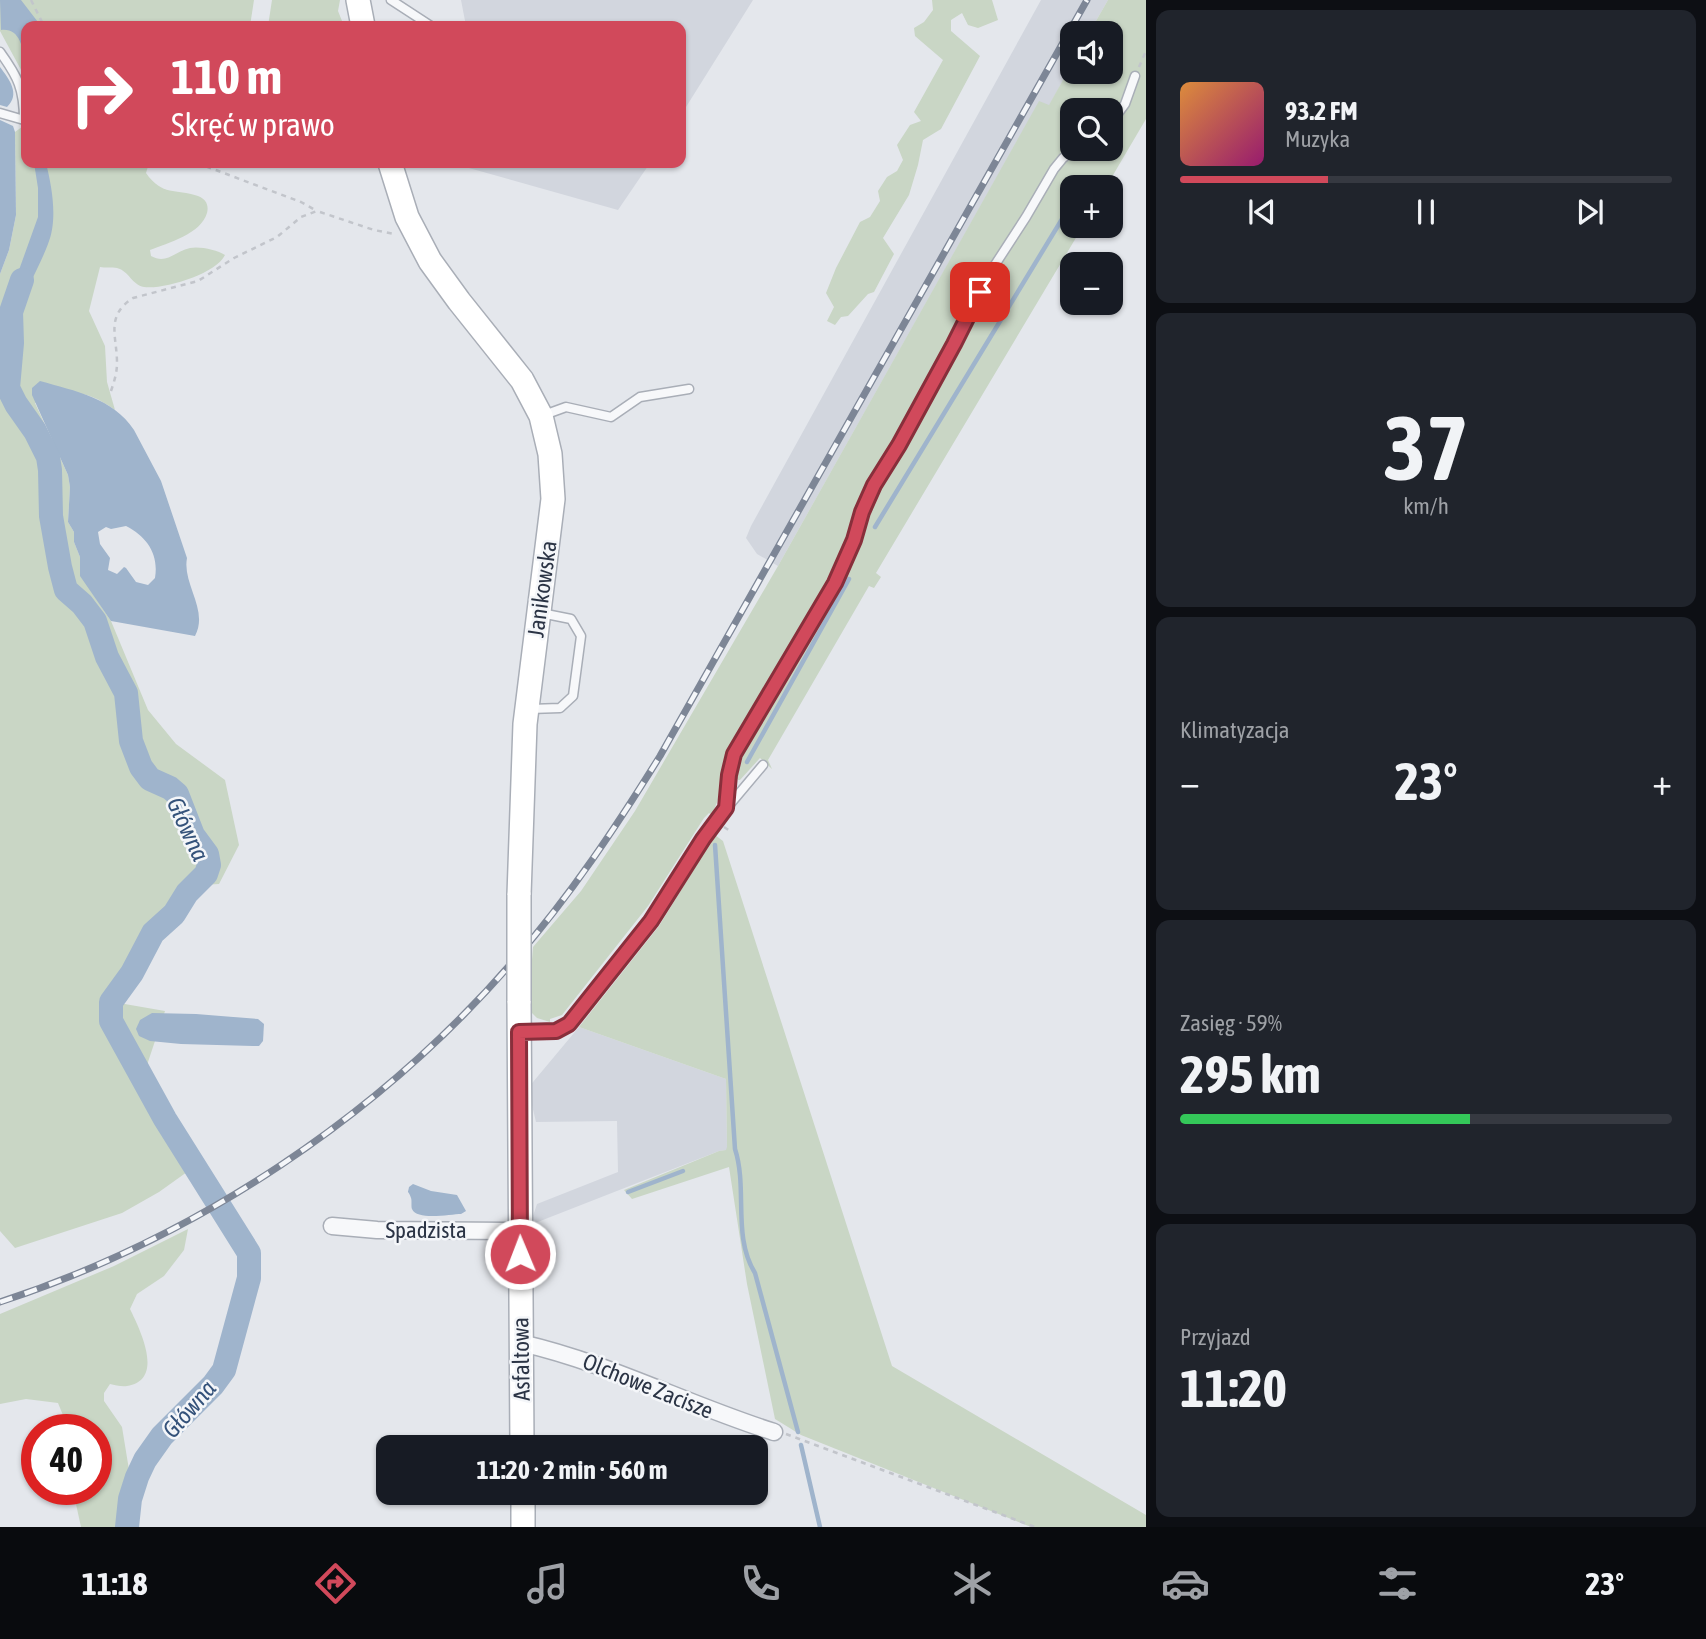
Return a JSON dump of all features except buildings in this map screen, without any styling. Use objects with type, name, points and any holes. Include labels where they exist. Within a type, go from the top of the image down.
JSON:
[{"type":"street","points":[[358,0],[361,21]]},
{"type":"street","name":"Janikowska","points":[[392,168],[407,217],[418,238],[446,283],[522,380],[541,416],[550,454],[553,499],[527,709],[519,895],[519,1061]]},
{"type":"street","name":"Asfaltowa","points":[[519,1061],[522,1435]]},
{"type":"street","name":"Spadzista","points":[[332,1226],[377,1230],[520,1231]]},
{"type":"street","name":"Olchowe Zacisze","points":[[521,1343],[600,1365],[731,1418],[774,1432]]},
{"type":"street","points":[[523,1505],[523,1527]]},
{"type":"lane","points":[[391,0],[423,21]]},
{"type":"lane","points":[[0,52],[21,86]]},
{"type":"lane","points":[[1123,107],[1135,76]]},
{"type":"lane","points":[[0,113],[21,119]]},
{"type":"lane","points":[[726,808],[734,754],[835,583],[874,485],[899,445],[1000,256],[1061,161]]},
{"type":"lane","points":[[541,416],[566,407],[611,417],[640,397],[689,389]]},
{"type":"lane","points":[[527,709],[560,708],[573,696],[581,636],[571,619],[538,613]]},
{"type":"lane","points":[[519,1032],[556,1031],[569,1024],[651,921],[726,808],[764,765]]},
{"type":"path","points":[[31,0],[42,21]]},
{"type":"path","points":[[1135,76],[1146,51]]},
{"type":"path","points":[[210,168],[301,202],[317,211],[374,230],[418,238]]},
{"type":"path","points":[[111,391],[117,362],[113,330],[117,313],[124,304],[133,298],[198,281],[234,258],[277,237],[301,217],[317,211]]},
{"type":"path","points":[[774,1432],[794,1435],[1035,1527]]},
{"type":"shaded area","points":[[461,0],[753,0],[686,107],[686,21],[465,21]]},
{"type":"shaded area","points":[[1041,0],[1108,0],[1096,21],[1060,21],[1061,84],[1049,106],[1039,102],[778,566],[757,554],[746,538]]},
{"type":"shaded area","points":[[469,168],[647,168],[618,210]]},
{"type":"shaded area","points":[[579,1027],[726,1079],[727,1150],[530,1225],[537,1204],[618,1172],[617,1121],[536,1122],[528,1088]]},
{"type":"green space","points":[[0,0],[254,0],[251,21],[21,21],[21,70],[0,31]]},
{"type":"green space","points":[[272,0],[340,0],[338,11],[342,21],[269,21]]},
{"type":"green space","points":[[932,0],[992,0],[998,20],[978,28],[968,25],[962,13],[951,20],[951,31],[980,56],[941,129],[923,140],[909,195],[883,238],[894,254],[874,292],[868,294],[848,316],[841,317],[835,325],[827,321],[834,307],[826,293],[836,268],[860,222],[870,217],[880,201],[878,191],[887,177],[897,171],[903,160],[897,145],[910,125],[921,121],[914,112],[943,60],[915,36],[914,28],[924,22],[933,10]]},
{"type":"green space","points":[[1108,0],[1146,0],[1146,119],[1123,158],[1123,98],[1060,98],[1060,161],[1121,161],[1113,175],[1060,175],[1060,238],[1076,238],[1067,252],[1060,252],[1060,265],[876,573],[881,577],[874,588],[869,586],[768,760],[772,769],[760,758],[738,780],[736,777],[742,759],[730,753],[721,775],[719,797],[712,815],[709,813],[704,818],[648,906],[562,1015],[550,1019],[550,1022],[537,1018],[528,1009],[533,947],[581,891],[635,811],[778,566],[1039,101],[1049,105],[1061,84],[1123,84],[1123,21],[1096,21]]},
{"type":"green space","points":[[21,128],[21,168],[148,168],[146,173],[158,186],[198,196],[205,201],[207,213],[198,227],[183,237],[150,250],[151,256],[162,259],[194,248],[208,249],[225,255],[220,262],[200,274],[176,283],[153,287],[140,286],[117,268],[100,267],[89,311],[105,346],[107,382],[115,410],[94,397],[76,394],[35,403],[68,475],[68,522],[74,532],[81,576],[111,621],[148,710],[176,744],[225,780],[239,845],[219,884],[202,885],[156,937],[119,1003],[165,1011],[148,1062],[149,1097],[194,1167],[159,1192],[122,1213],[15,1248],[0,1231],[0,274],[9,250],[16,215],[15,132]]},
{"type":"green space","points":[[715,835],[723,841],[892,1366],[1146,1515],[1146,1527],[1031,1527],[801,1435],[775,1419],[747,1284],[729,1167],[632,1199],[624,1190],[726,1150],[727,1147],[726,1079],[579,1027],[659,926]]},
{"type":"green space","points":[[188,1229],[184,1250],[164,1276],[137,1294],[130,1309],[146,1352],[145,1374],[139,1382],[127,1386],[110,1384],[104,1393],[104,1401],[122,1427],[130,1476],[122,1527],[81,1527],[76,1505],[112,1505],[112,1414],[62,1414],[58,1403],[26,1399],[0,1404],[0,1314],[114,1266]]},
{"type":"water","points":[[0,0],[21,0],[37,21],[21,21],[21,45],[12,32],[1,30]]},
{"type":"water","points":[[0,67],[13,92],[7,107],[0,105]]},
{"type":"water","points":[[0,120],[13,126],[15,132],[16,215],[9,250],[0,274]]},
{"type":"water","points":[[35,168],[47,168],[52,193],[51,235],[17,314],[5,309],[38,217]]},
{"type":"water","points":[[40,381],[92,397],[115,410],[134,430],[161,481],[187,558],[188,578],[199,616],[195,636],[111,621],[80,576],[80,557],[74,542],[74,532],[68,522],[68,475],[32,395],[32,388]],"holes":[[[126,526],[140,535],[153,554],[155,578],[148,585],[136,582],[124,567],[117,574],[108,570],[110,558],[100,544],[98,532],[106,527],[111,529]]]},
{"type":"water","points":[[152,1013],[258,1019],[264,1024],[263,1041],[259,1046],[253,1046],[150,1041],[139,1036],[136,1029],[140,1020]]},
{"type":"water","points":[[413,1184],[431,1191],[457,1195],[466,1211],[461,1214],[435,1216],[415,1213],[408,1192]]},
{"type":"waterway","points":[[875,527],[1060,222]]},
{"type":"waterway","name":"Główna","points":[[22,280],[11,312],[12,343],[8,388],[48,457],[51,516],[66,590],[82,604],[95,621],[107,657],[126,693],[131,741],[141,767],[150,779],[177,794],[193,835],[207,854],[209,865],[206,874],[187,893],[174,914],[153,933],[132,973],[111,1002],[111,1021],[165,1119],[249,1253],[249,1278],[224,1370],[213,1385],[162,1436],[145,1460],[130,1499],[127,1527]]},
{"type":"waterway","points":[[747,762],[849,579]]},
{"type":"waterway","points":[[715,845],[744,1244],[755,1273],[798,1432]]},
{"type":"waterway","points":[[628,1192],[683,1171]]},
{"type":"waterway","points":[[801,1445],[820,1527]]},
{"type":"railway","points":[[0,1302],[73,1275],[144,1243],[213,1207],[280,1165],[344,1120],[405,1070],[462,1016],[515,959],[555,911],[592,860],[660,756],[1087,0]]},
{"type":"route","points":[[520,1254],[519,1032],[546,1033],[562,1030],[569,1024],[651,921],[726,808],[734,754],[835,583],[874,485],[899,445],[980,292]]}]
